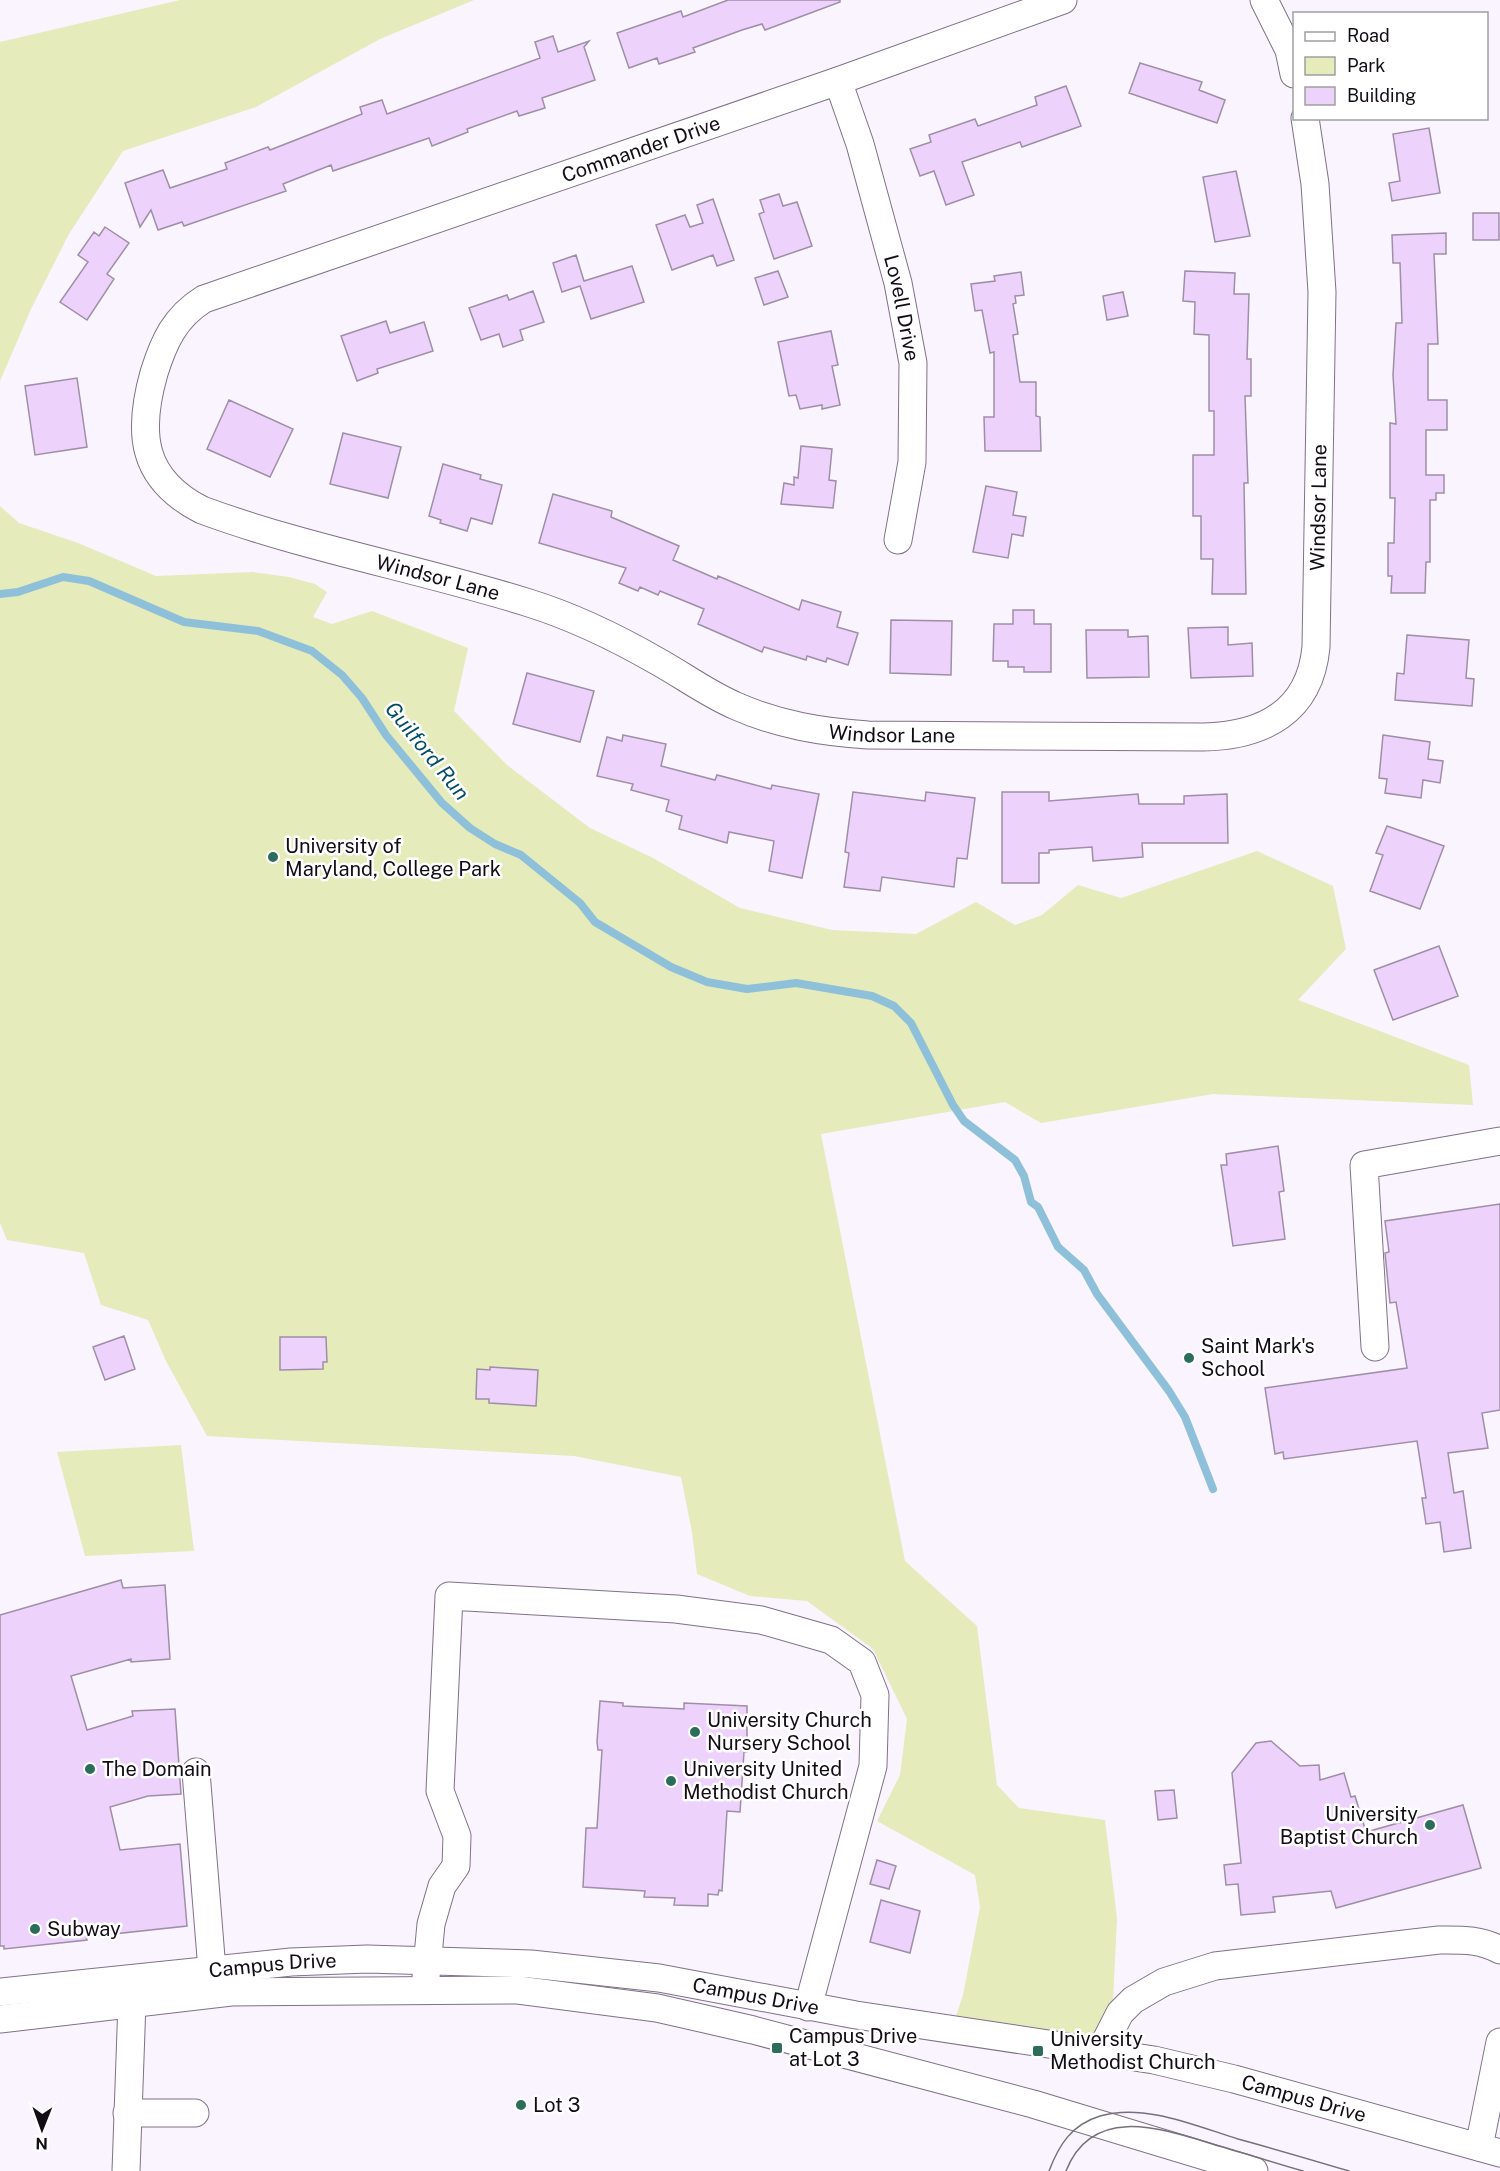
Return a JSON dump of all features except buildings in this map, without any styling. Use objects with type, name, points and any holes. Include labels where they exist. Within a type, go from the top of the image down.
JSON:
[{"type":"street","name":"Commander Drive","points":[[217,294],[838,81],[1063,0]]},
{"type":"street","points":[[1264,0],[1289,50],[1293,69]]},
{"type":"street","name":"Lovell Drive","points":[[838,81],[860,144],[898,283],[913,363],[912,462],[898,540]]},
{"type":"street","name":"Windsor Lane","points":[[217,294],[204,299],[184,314],[168,335],[145,409],[144,439],[152,464],[177,495],[202,510],[383,564],[529,603],[582,623],[633,647],[735,706],[809,729],[868,735],[1237,735],[1262,728],[1292,704],[1310,677],[1317,646],[1322,292],[1315,184],[1305,120]]},
{"type":"street","points":[[1375,1347],[1364,1165],[1500,1141]]},
{"type":"street","points":[[426,1990],[431,1924],[439,1896],[456,1866],[457,1836],[440,1791],[449,1596],[676,1609],[761,1620],[831,1641],[862,1662],[875,1695],[873,1766],[808,2007]]},
{"type":"street","points":[[196,1772],[212,1971]]},
{"type":"street","points":[[1100,2052],[1120,2013],[1133,2000],[1164,1982],[1215,1966],[1439,1940],[1473,1940],[1488,1943],[1500,1950]]},
{"type":"street","name":"Campus Drive","points":[[0,1992],[291,1962],[427,1960],[531,1964],[659,1978],[808,2007],[1154,2060],[1234,2079],[1490,2150]]},
{"type":"street","name":"Campus Drive","points":[[0,2019],[231,1992],[519,1990],[657,2008],[753,2030],[1033,2104],[1254,2171]]},
{"type":"street","points":[[126,2171],[132,2002]]},
{"type":"street","points":[[1490,2150],[1500,2042]]},
{"type":"street","points":[[127,2113],[195,2113]]},
{"type":"green space","points":[[180,0],[474,0],[380,39],[256,107],[123,151],[69,234],[31,309],[0,381],[0,42]]},
{"type":"green space","points":[[0,506],[19,523],[78,543],[156,576],[253,572],[289,577],[315,584],[327,592],[313,617],[332,624],[372,611],[468,648],[454,711],[507,765],[590,828],[653,858],[740,908],[832,930],[916,934],[976,902],[1015,925],[1042,915],[1078,885],[1121,898],[1257,851],[1333,886],[1346,949],[1298,1000],[1469,1065],[1473,1105],[1213,1094],[1041,1123],[1005,1102],[821,1134],[905,1561],[977,1626],[997,1785],[1019,1808],[1105,1820],[1117,1918],[1110,2064],[956,2016],[963,1995],[980,1907],[975,1875],[877,1821],[900,1775],[907,1719],[873,1649],[807,1601],[750,1596],[697,1574],[692,1532],[681,1477],[574,1456],[207,1436],[166,1361],[148,1320],[101,1305],[84,1253],[7,1240],[0,1223]]},
{"type":"green space","points":[[181,1445],[194,1551],[85,1556],[57,1452]]},
{"type":"waterway","name":"Guilford Run","points":[[0,594],[18,592],[63,577],[89,581],[184,622],[258,631],[312,651],[342,675],[362,698],[386,735],[442,803],[470,828],[495,844],[521,855],[580,903],[595,922],[671,967],[707,982],[747,989],[796,983],[872,996],[894,1006],[911,1023],[953,1105],[964,1121],[1015,1160],[1024,1176],[1031,1202],[1038,1207],[1058,1247],[1084,1270],[1097,1294],[1169,1391],[1185,1417],[1213,1489]]},
{"type":"tram line","points":[[1049,2171],[1067,2137],[1081,2125],[1100,2116],[1134,2112],[1170,2118],[1349,2171]]},
{"type":"tram line","points":[[1066,2171],[1078,2149],[1094,2136],[1112,2129],[1133,2127],[1177,2133],[1303,2171]]},
{"type":"place","name":"University of Maryland, College Park","points":[[273,857]]},
{"type":"place","name":"Saint Mark's School","points":[[1189,1358]]},
{"type":"place","name":"University Church Nursery School","points":[[695,1732]]},
{"type":"place","name":"The Domain","points":[[90,1769]]},
{"type":"place","name":"University United Methodist Church","points":[[671,1781]]},
{"type":"place","name":"University Baptist Church","points":[[1430,1825]]},
{"type":"place","name":"Subway","points":[[35,1929]]},
{"type":"place","name":"Campus Drive at Lot 3","points":[[777,2048]]},
{"type":"place","name":"University Methodist Church","points":[[1038,2051]]},
{"type":"place","name":"Lot 3","points":[[521,2105]]}]
